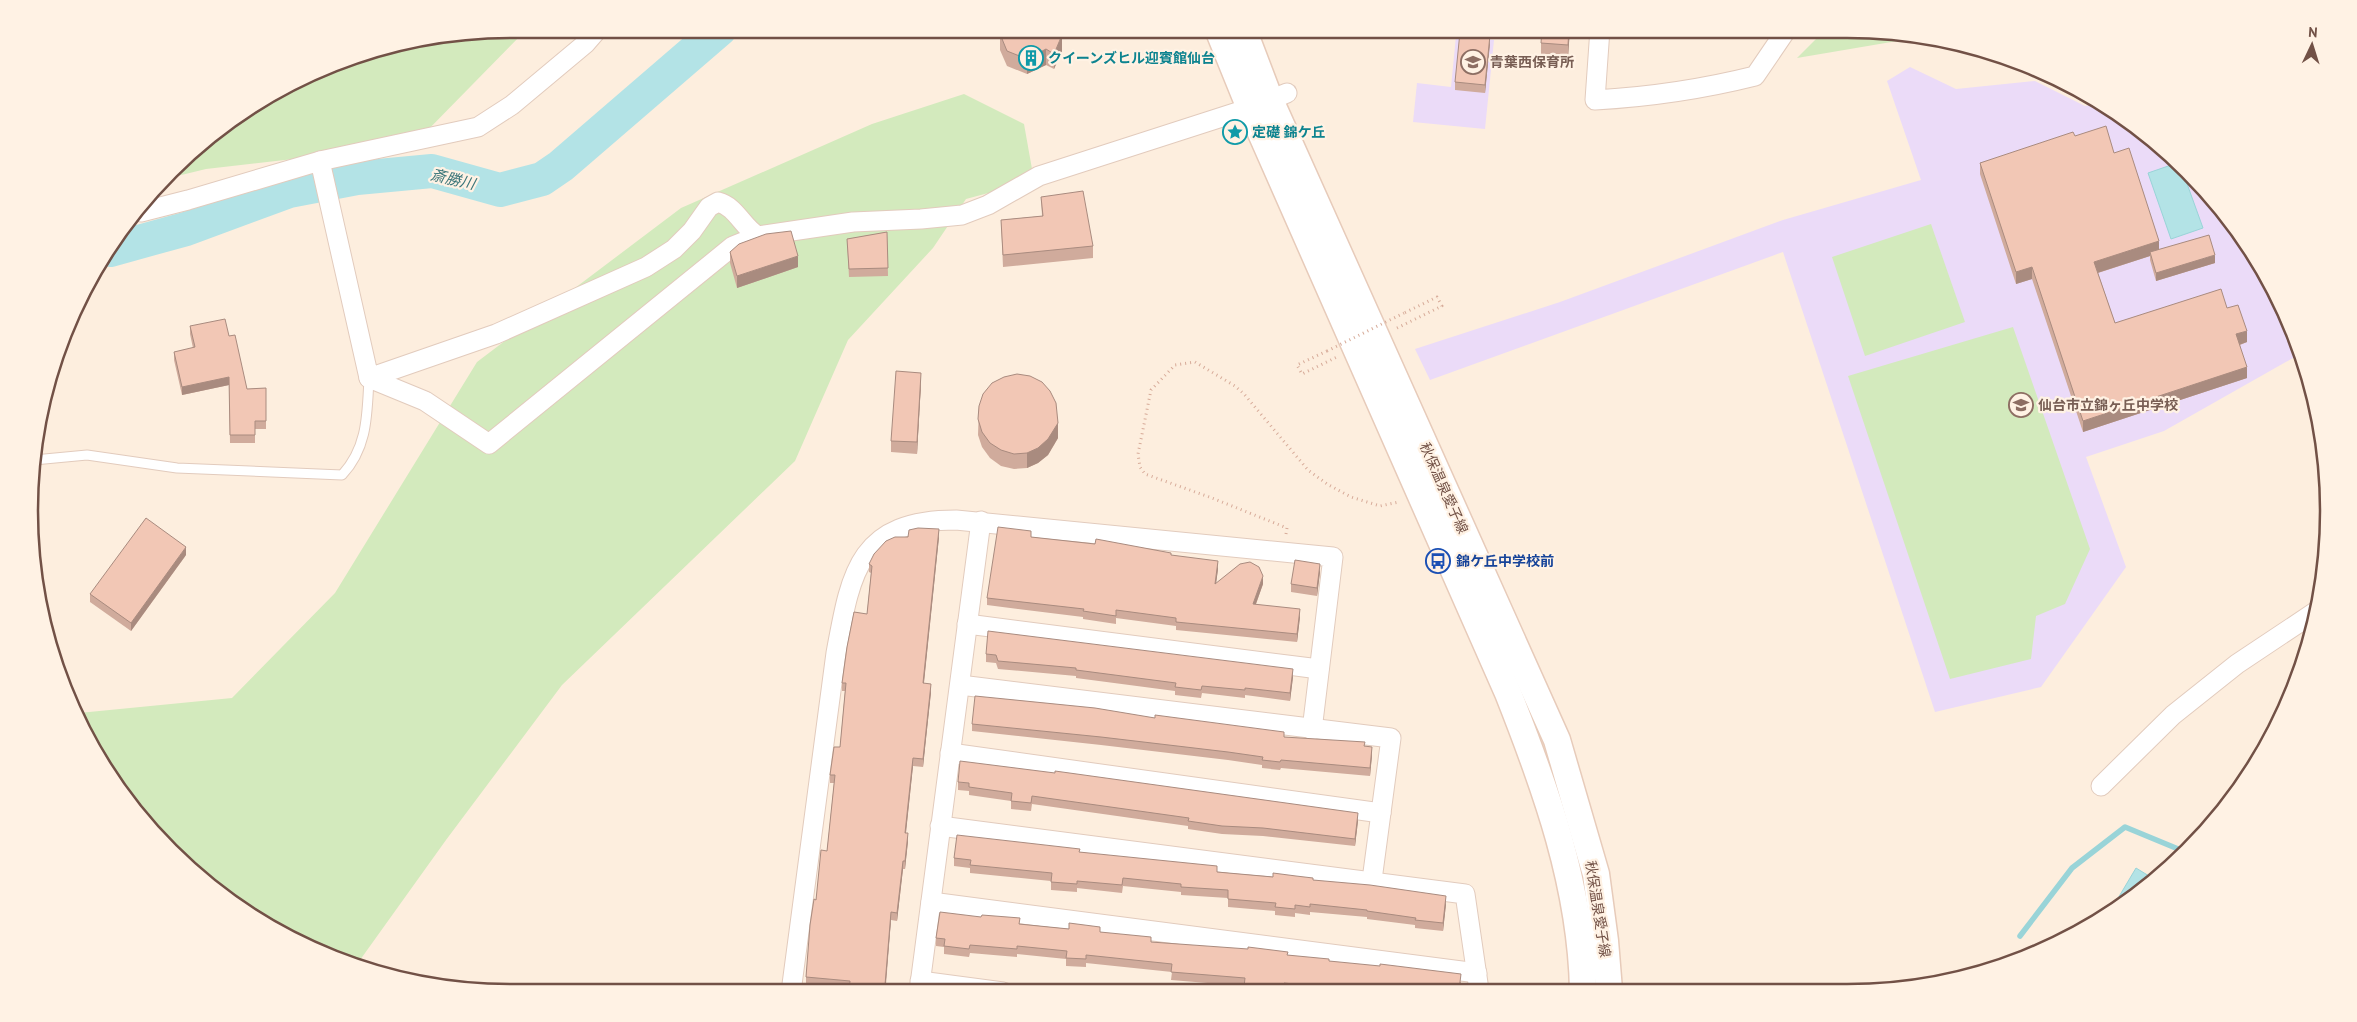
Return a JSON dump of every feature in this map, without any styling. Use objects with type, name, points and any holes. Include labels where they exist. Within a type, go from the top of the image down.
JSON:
[{"type":"main road","name":"秋保温泉愛子線","points":[[1224,38],[1269,100],[1557,740],[1596,874],[1605,941],[1608,984]]},
{"type":"main road","name":"秋保温泉愛子線","points":[[1246,38],[1269,100],[1540,773],[1568,869],[1582,962],[1583,984]]},
{"type":"street","points":[[145,211],[478,127],[512,105],[590,38]]},
{"type":"street","points":[[1599,38],[1595,100],[1624,98],[1724,84],[1755,76],[1781,38]]},
{"type":"street","points":[[369,378],[425,401],[489,444],[733,246],[758,236],[853,222],[962,215],[988,205],[1039,176],[1269,100]]},
{"type":"street","points":[[321,166],[369,378]]},
{"type":"street","points":[[369,378],[496,334],[646,267],[674,249],[692,231],[709,207],[718,202],[726,204],[734,210],[748,230],[758,236]]},
{"type":"street","points":[[792,984],[836,653],[846,598],[853,578],[872,545],[890,533],[908,525],[929,520],[981,521],[1333,557],[1312,730]]},
{"type":"street","points":[[919,984],[932,902],[940,826],[981,521]]},
{"type":"street","points":[[2101,786],[2173,715],[2237,664],[2307,618]]},
{"type":"street","points":[[967,624],[1319,670]]},
{"type":"street","points":[[960,685],[1312,730],[1391,738],[1372,880]]},
{"type":"street","points":[[950,753],[1381,813]]},
{"type":"street","points":[[932,902],[1478,982],[1465,894],[1372,880],[940,826]]},
{"type":"lane","points":[[41,459],[87,455],[177,468],[342,475],[355,461],[367,424],[369,378]]},
{"type":"path","points":[[1335,358],[1302,374],[1297,366],[1438,297],[1442,306],[1393,330]]},
{"type":"path","points":[[1285,552],[1287,528],[1145,474],[1140,467],[1138,454],[1151,390],[1175,365],[1195,362],[1236,386],[1308,470],[1328,484],[1351,497],[1380,506],[1400,502]]},
{"type":"shaded area","name":"青葉西保育所","points":[[1456,38],[1494,40],[1485,129],[1413,122],[1417,83],[1451,87]]},
{"type":"shaded area","name":"仙台市立錦ヶ丘中学校","points":[[1910,67],[1956,89],[2035,81],[2085,106],[2090,105],[2109,117],[2134,135],[2181,176],[2222,223],[2240,248],[2271,302],[2293,358],[2164,431],[2086,457],[2126,567],[2041,687],[1935,712],[1783,252],[1430,380],[1415,349],[1560,302],[1783,220],[1921,180],[1887,81]]},
{"type":"green space","points":[[518,38],[420,138],[320,156],[206,169],[176,176],[223,135],[248,117],[302,86],[330,74],[388,54],[419,47],[480,39]]},
{"type":"green space","points":[[1817,38],[1897,41],[1797,58]]},
{"type":"green space","points":[[964,94],[1024,124],[1032,169],[1018,185],[966,199],[933,248],[848,340],[795,461],[562,685],[446,840],[360,959],[302,936],[274,921],[223,887],[176,846],[135,799],[117,774],[83,713],[232,698],[335,593],[477,362],[681,208],[872,124]]},
{"type":"green space","points":[[1931,224],[1965,322],[1865,356],[1832,257]]},
{"type":"green space","points":[[2013,327],[2090,549],[2065,604],[2036,616],[2031,659],[1950,679],[1848,376]]},
{"type":"water","points":[[2170,166],[2181,176],[2186,182],[2203,228],[2171,239],[2148,173]]},
{"type":"water","points":[[2136,868],[2148,875],[2134,887],[2118,899]]},
{"type":"building","points":[[1002,38],[1061,38],[1054,54],[1046,49],[1027,59],[1007,51]]},
{"type":"building","points":[[1459,38],[1490,38],[1485,85],[1455,82]]},
{"type":"building","points":[[1541,38],[1568,38],[1568,45],[1541,43]]},
{"type":"building","points":[[2106,126],[2114,153],[2129,148],[2159,241],[2094,262],[2115,323],[2221,289],[2227,308],[2238,305],[2247,331],[2236,334],[2247,367],[2083,421],[2032,267],[2016,272],[1980,163],[2073,132],[2075,136]]},
{"type":"building","points":[[1083,191],[1093,246],[1003,255],[1001,220],[1043,216],[1041,197]]},
{"type":"building","points":[[791,231],[798,256],[737,276],[730,252],[739,244],[766,234]]},
{"type":"building","points":[[887,232],[888,268],[849,269],[847,239]]},
{"type":"building","points":[[2209,235],[2215,255],[2156,273],[2150,252]]},
{"type":"building","points":[[225,319],[229,336],[235,335],[247,389],[266,388],[266,421],[255,421],[255,435],[230,435],[229,377],[182,387],[174,352],[195,347],[190,326]]},
{"type":"building","points":[[896,371],[921,373],[917,442],[891,441]]},
{"type":"building","points":[[1017,374],[1030,376],[1042,382],[1050,391],[1056,403],[1058,423],[1048,439],[1038,448],[1027,453],[1014,454],[1001,450],[990,443],[982,432],[978,419],[979,406],[983,394],[992,383],[1004,377]]},
{"type":"building","points":[[146,518],[186,547],[131,623],[90,594]]},
{"type":"building","points":[[998,527],[1031,531],[1031,537],[1095,544],[1096,539],[1171,553],[1171,555],[1218,561],[1215,584],[1240,564],[1250,562],[1259,567],[1263,576],[1253,604],[1300,609],[1297,634],[1176,622],[1176,618],[1116,610],[1116,616],[1083,611],[1084,609],[987,598]]},
{"type":"building","points":[[918,528],[939,529],[923,683],[931,684],[923,759],[913,758],[905,833],[908,833],[905,861],[903,861],[897,913],[891,912],[885,984],[850,984],[850,981],[806,977],[810,925],[814,899],[816,900],[821,850],[827,851],[835,775],[830,775],[834,747],[840,747],[846,683],[842,683],[854,612],[867,614],[872,566],[869,564],[874,554],[886,541],[895,537],[908,537],[909,530]]},
{"type":"building","points":[[1295,560],[1320,564],[1317,588],[1291,584]]},
{"type":"building","points":[[988,631],[1293,669],[1290,693],[1202,686],[1201,690],[1175,687],[1176,683],[1076,670],[1076,668],[998,661],[996,655],[986,654]]},
{"type":"building","points":[[975,696],[1095,708],[1155,718],[1155,715],[1284,732],[1284,737],[1365,742],[1364,746],[1372,747],[1370,768],[1281,760],[1280,762],[1262,760],[1263,757],[1228,752],[972,724]]},
{"type":"building","points":[[960,761],[1055,773],[1055,771],[1358,813],[1355,839],[1263,828],[1222,826],[1188,821],[1189,818],[1032,796],[1031,803],[1011,801],[1012,793],[969,787],[969,783],[958,782]]},
{"type":"building","points":[[957,835],[1080,849],[1079,852],[1217,866],[1217,872],[1273,877],[1273,873],[1313,878],[1313,880],[1370,885],[1446,896],[1443,923],[1415,920],[1416,918],[1367,910],[1310,904],[1310,907],[1295,905],[1295,909],[1275,907],[1276,903],[1228,899],[1228,890],[1181,887],[1181,884],[1123,878],[1122,885],[1077,881],[1077,884],[1051,882],[1052,873],[970,865],[971,860],[954,858]]},
{"type":"building","points":[[940,912],[981,917],[982,915],[1020,918],[1019,924],[1069,929],[1069,923],[1100,927],[1100,932],[1151,937],[1151,942],[1248,949],[1248,947],[1288,952],[1287,955],[1329,959],[1329,961],[1380,966],[1380,964],[1461,974],[1460,984],[1244,984],[1245,978],[1171,972],[1172,964],[1086,955],[1086,959],[1066,958],[1067,951],[1017,946],[1017,949],[970,945],[969,949],[944,946],[945,939],[936,938]]},
{"type":"waterway","name":"斎勝川","points":[[117,248],[186,229],[289,191],[357,178],[432,171],[500,190],[542,179],[561,166],[710,38]]},
{"type":"waterway","points":[[2020,936],[2072,868],[2125,827],[2178,849]]},
{"type":"place","name":"クイーンズヒル迎賓館仙台","points":[[1031,58]]},
{"type":"place","name":"青葉西保育所","points":[[1473,62]]},
{"type":"place","name":"定礎 錦ケ丘","points":[[1235,132]]},
{"type":"place","name":"仙台市立錦ヶ丘中学校","points":[[2021,405]]},
{"type":"place","name":"錦ケ丘中学校前","points":[[1438,561]]}]
